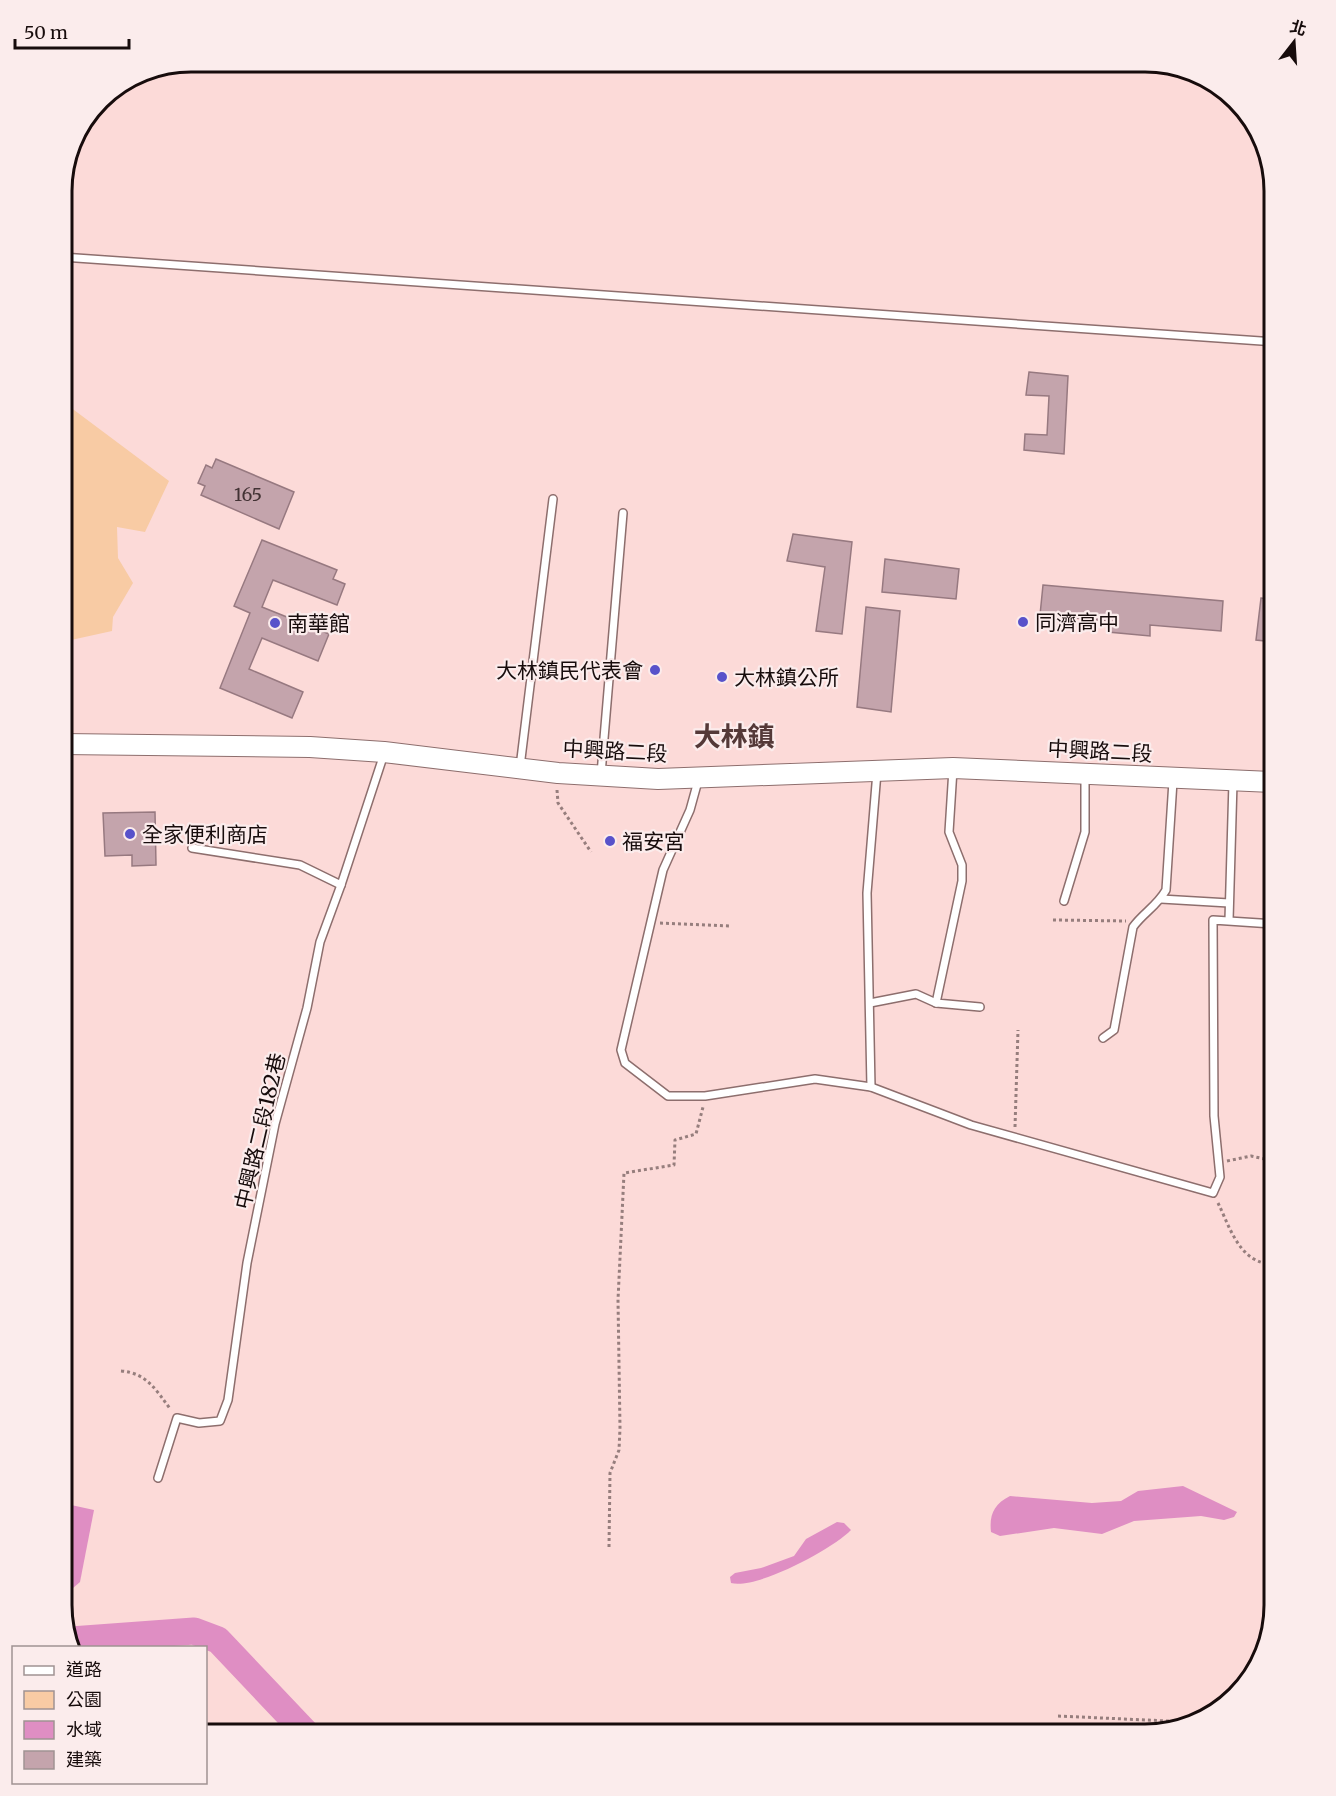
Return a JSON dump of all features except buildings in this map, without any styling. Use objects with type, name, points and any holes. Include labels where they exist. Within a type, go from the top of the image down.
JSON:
[{"type":"main road","name":"中興路二段","points":[[72,744],[310,747],[384,752],[601,777],[699,778],[877,769],[953,768],[1264,782]]},
{"type":"lane","points":[[72,258],[1264,341]]},
{"type":"lane","points":[[520,769],[553,499]]},
{"type":"lane","points":[[601,777],[623,513]]},
{"type":"lane","name":"中興路二段182巷","points":[[177,1418],[199,1424],[220,1421],[228,1400],[247,1263],[274,1124],[307,1008],[320,942],[384,752]]},
{"type":"lane","points":[[936,1003],[962,881],[962,865],[949,832],[953,768]]},
{"type":"lane","points":[[871,1087],[867,893],[877,769]]},
{"type":"lane","points":[[1064,901],[1085,832],[1085,774]]},
{"type":"lane","points":[[699,778],[690,810],[663,870],[621,1050],[625,1063],[668,1096],[705,1096],[815,1079],[871,1087],[971,1125],[1015,1135],[1109,1165],[1213,1193],[1220,1177],[1214,1116],[1213,920],[1264,923]]},
{"type":"lane","points":[[1103,1038],[1114,1030],[1133,927],[1161,899],[1166,890],[1173,778]]},
{"type":"lane","points":[[1228,921],[1233,781]]},
{"type":"lane","points":[[192,848],[300,865],[341,885]]},
{"type":"lane","points":[[1161,899],[1229,903]]},
{"type":"lane","points":[[870,1004],[916,994],[936,1003],[980,1007]]},
{"type":"lane","points":[[158,1478],[177,1418]]},
{"type":"path","points":[[558,773],[558,803],[591,852]]},
{"type":"path","points":[[1053,920],[1137,921]]},
{"type":"path","points":[[651,922],[730,926]]},
{"type":"path","points":[[1015,1135],[1018,1030]]},
{"type":"path","points":[[609,1547],[610,1473],[619,1450],[620,1428],[618,1300],[624,1173],[674,1165],[675,1140],[696,1134],[705,1096]]},
{"type":"path","points":[[1219,1163],[1251,1156],[1264,1159]]},
{"type":"path","points":[[1213,1193],[1237,1242],[1254,1260],[1264,1262]]},
{"type":"path","points":[[121,1371],[132,1372],[148,1379],[177,1418]]},
{"type":"path","points":[[1058,1716],[1171,1721]]},
{"type":"green space","points":[[72,408],[169,481],[145,532],[117,527],[118,558],[133,583],[113,617],[112,631],[72,640]]},
{"type":"water","points":[[1183,1486],[1237,1512],[1234,1517],[1224,1520],[1201,1516],[1134,1521],[1102,1534],[1054,1528],[1000,1536],[991,1532],[991,1520],[996,1506],[1010,1496],[1092,1503],[1121,1501],[1138,1491]]},
{"type":"water","points":[[72,1505],[94,1510],[80,1582],[73,1588]]},
{"type":"water","points":[[837,1522],[844,1523],[851,1530],[812,1557],[758,1580],[743,1584],[731,1583],[730,1577],[735,1573],[761,1568],[794,1556],[806,1539]]},
{"type":"waterway","points":[[77,1640],[194,1631],[218,1640],[298,1724]]},
{"type":"place","name":"同濟高中","points":[[1023,622]]},
{"type":"place","name":"南華館","points":[[275,623]]},
{"type":"place","name":"大林鎮民代表會","points":[[655,670]]},
{"type":"place","name":"大林鎮公所","points":[[722,677]]},
{"type":"place","name":"全家便利商店","points":[[130,834]]},
{"type":"place","name":"福安宮","points":[[610,841]]},
{"type":"district","name":"大林鎮","points":[[734,736]]}]
